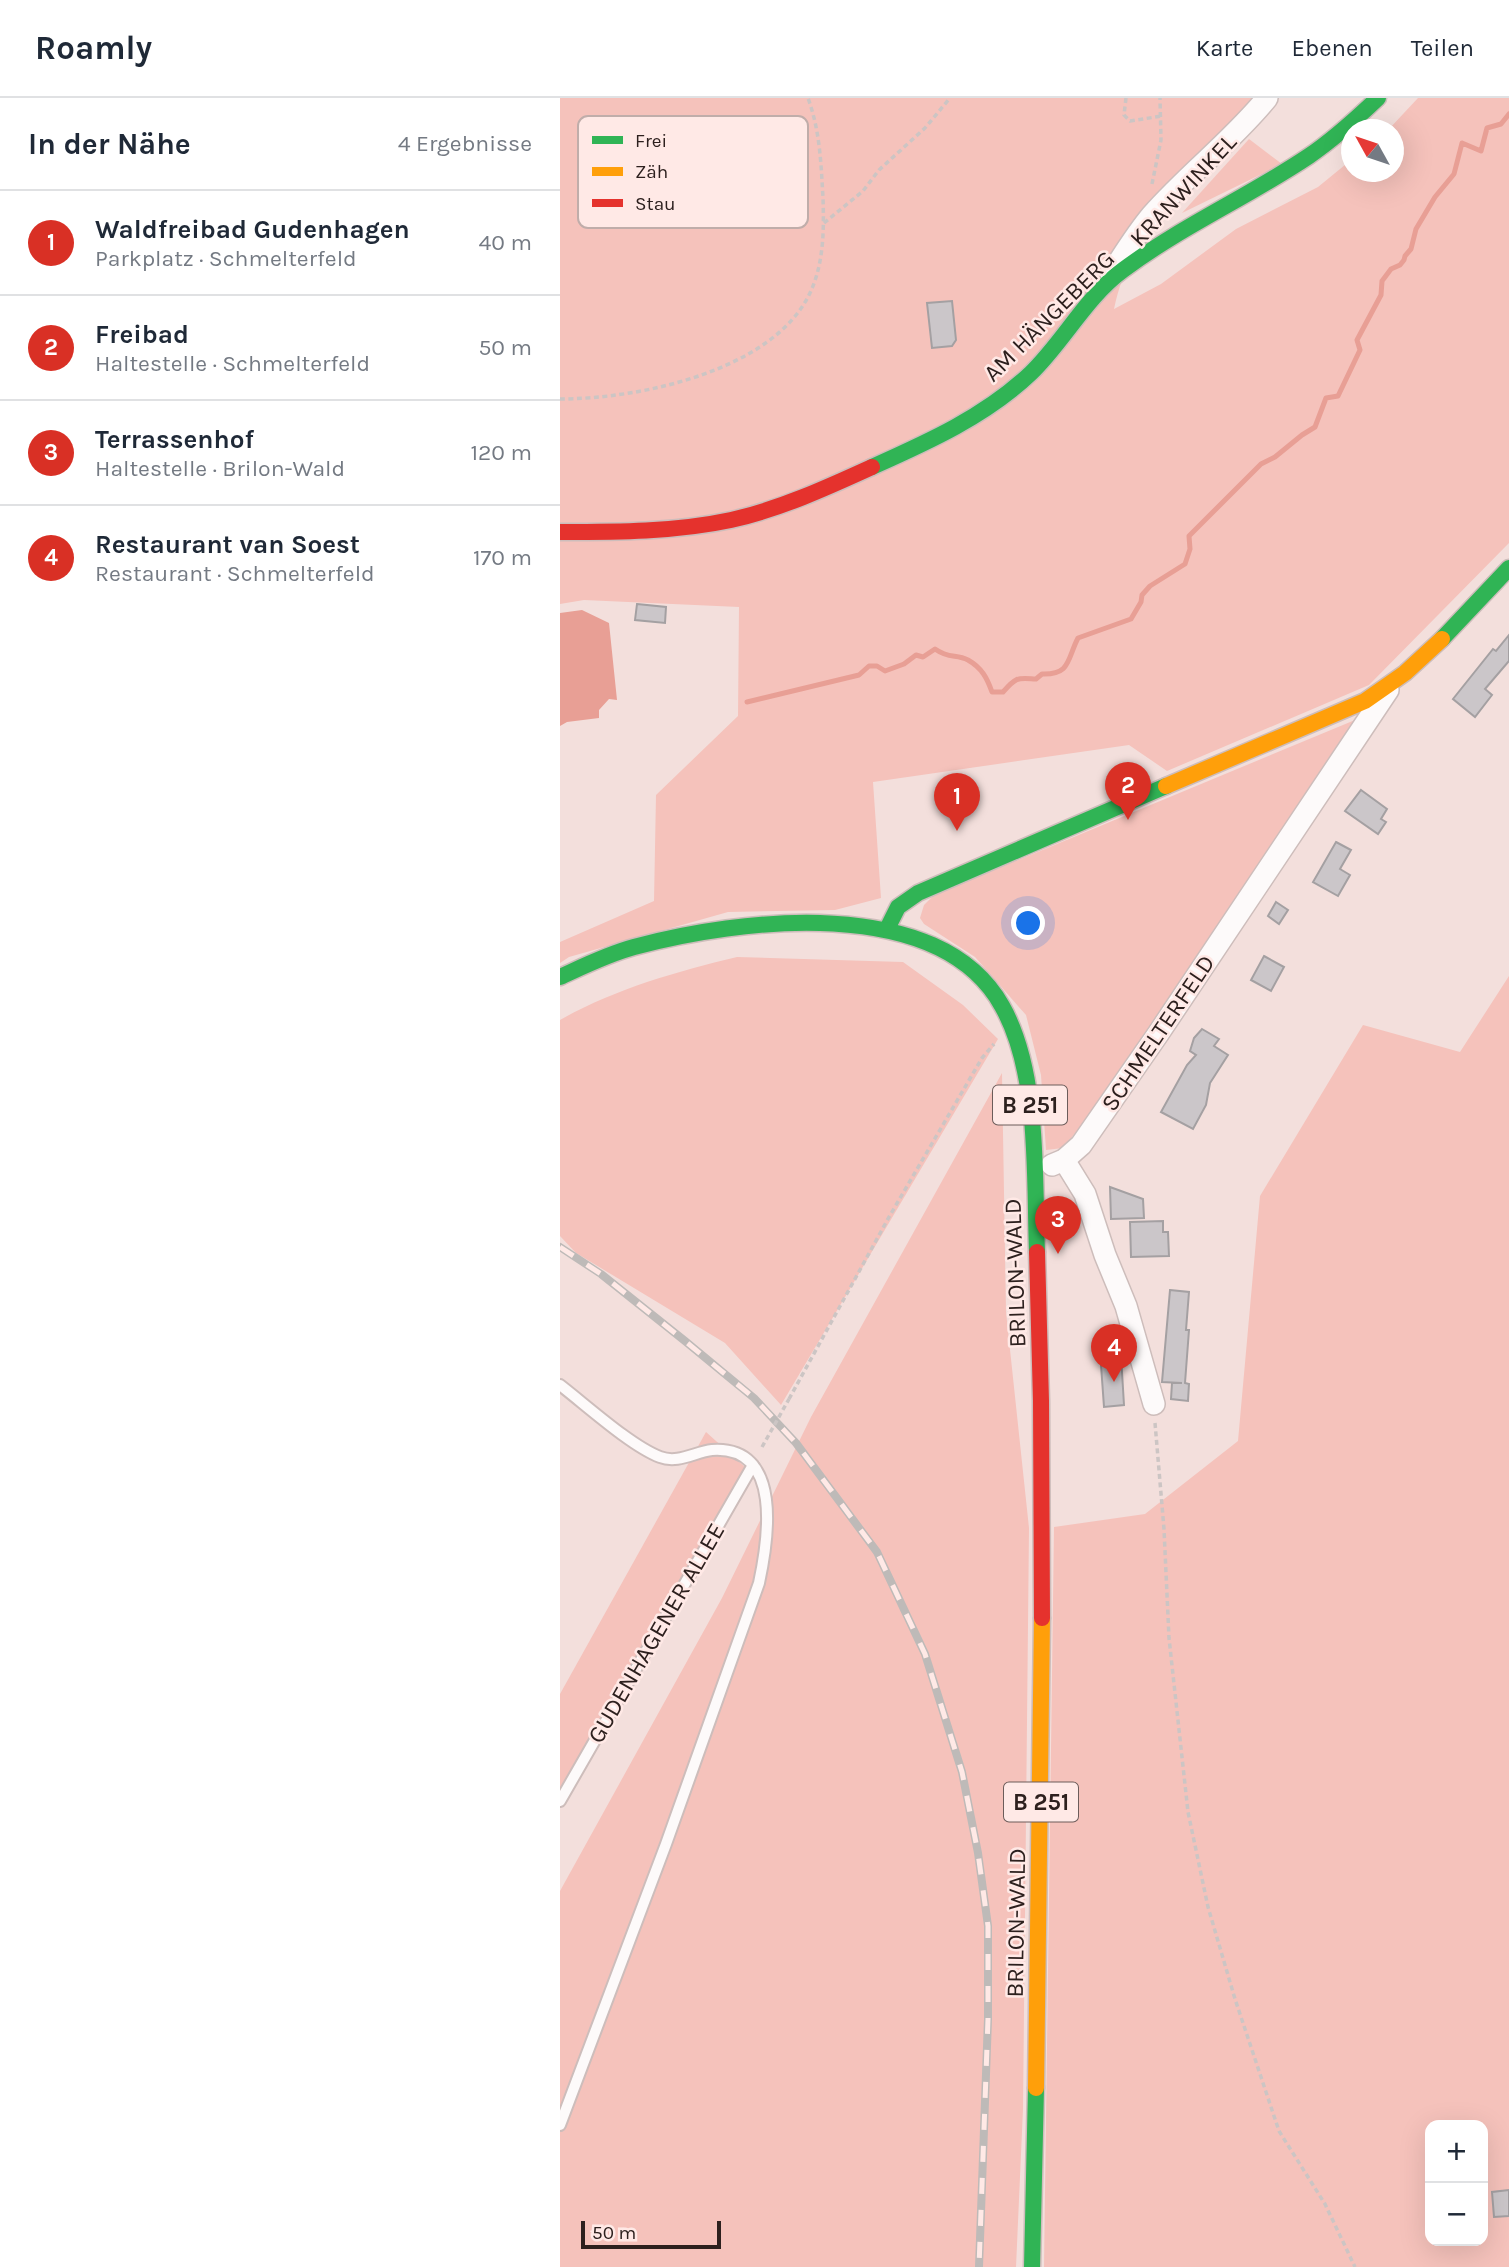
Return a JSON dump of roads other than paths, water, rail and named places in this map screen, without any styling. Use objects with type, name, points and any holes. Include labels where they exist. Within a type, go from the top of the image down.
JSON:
[{"type":"main road","name":"AM HÄNGEBERG","points":[[560,532],[669,528],[725,521],[754,514],[789,503],[932,440],[985,409],[1027,376],[1066,335],[1104,285],[1142,256],[1208,214],[1316,152],[1378,98]]},
{"type":"main road","name":"SCHMELTERFELD","points":[[887,929],[898,907],[918,893],[1365,701],[1391,685],[1418,663],[1509,568]]},
{"type":"main road","name":"BRILON-WALD","points":[[560,977],[631,948],[681,936],[798,923],[887,929],[916,936],[940,947],[981,977],[1004,1009],[1018,1043],[1027,1080],[1035,1196],[1042,1459],[1042,1796],[1032,2267]]},
{"type":"street","name":"KRANWINKEL","points":[[1104,285],[1136,234],[1153,214],[1250,119],[1267,98]]},
{"type":"street","name":"SCHMELTERFELD","points":[[1154,1404],[1126,1306],[1105,1255],[1085,1194],[1058,1162],[1081,1145],[1391,685]]},
{"type":"lane","points":[[560,1385],[638,1444],[663,1458],[673,1460],[709,1450],[734,1453],[753,1465],[765,1491],[767,1510],[767,1543],[759,1583],[666,1844],[560,2125]]},
{"type":"lane","name":"GUDENHAGENER ALLEE","points":[[560,1801],[753,1465]]},
{"type":"waterway","points":[[747,702],[859,675],[869,666],[877,666],[885,671],[904,664],[916,655],[923,657],[935,649],[968,660],[977,666],[992,692],[1003,692],[1018,679],[1036,679],[1042,674],[1058,672],[1067,664],[1078,638],[1131,619],[1142,595],[1150,586],[1185,564],[1190,549],[1189,536],[1261,464],[1275,457],[1315,427],[1326,398],[1338,396],[1360,350],[1357,340],[1381,295],[1382,281],[1391,269],[1400,265],[1411,249],[1416,229],[1435,197],[1454,174],[1462,143],[1481,151],[1487,128],[1501,124],[1509,114]]},
{"type":"railway","points":[[560,1247],[601,1274],[754,1398],[796,1443],[877,1552],[925,1654],[962,1772],[978,1853],[988,1926],[988,2019],[979,2267]]},
{"type":"place","name":"Freibad","points":[[1128,820]]},
{"type":"place","name":"Waldfreibad Gudenhagen","points":[[957,831]]},
{"type":"place","name":"Terrassenhof","points":[[1058,1254]]},
{"type":"place","name":"Restaurant van Soest","points":[[1114,1382]]}]
